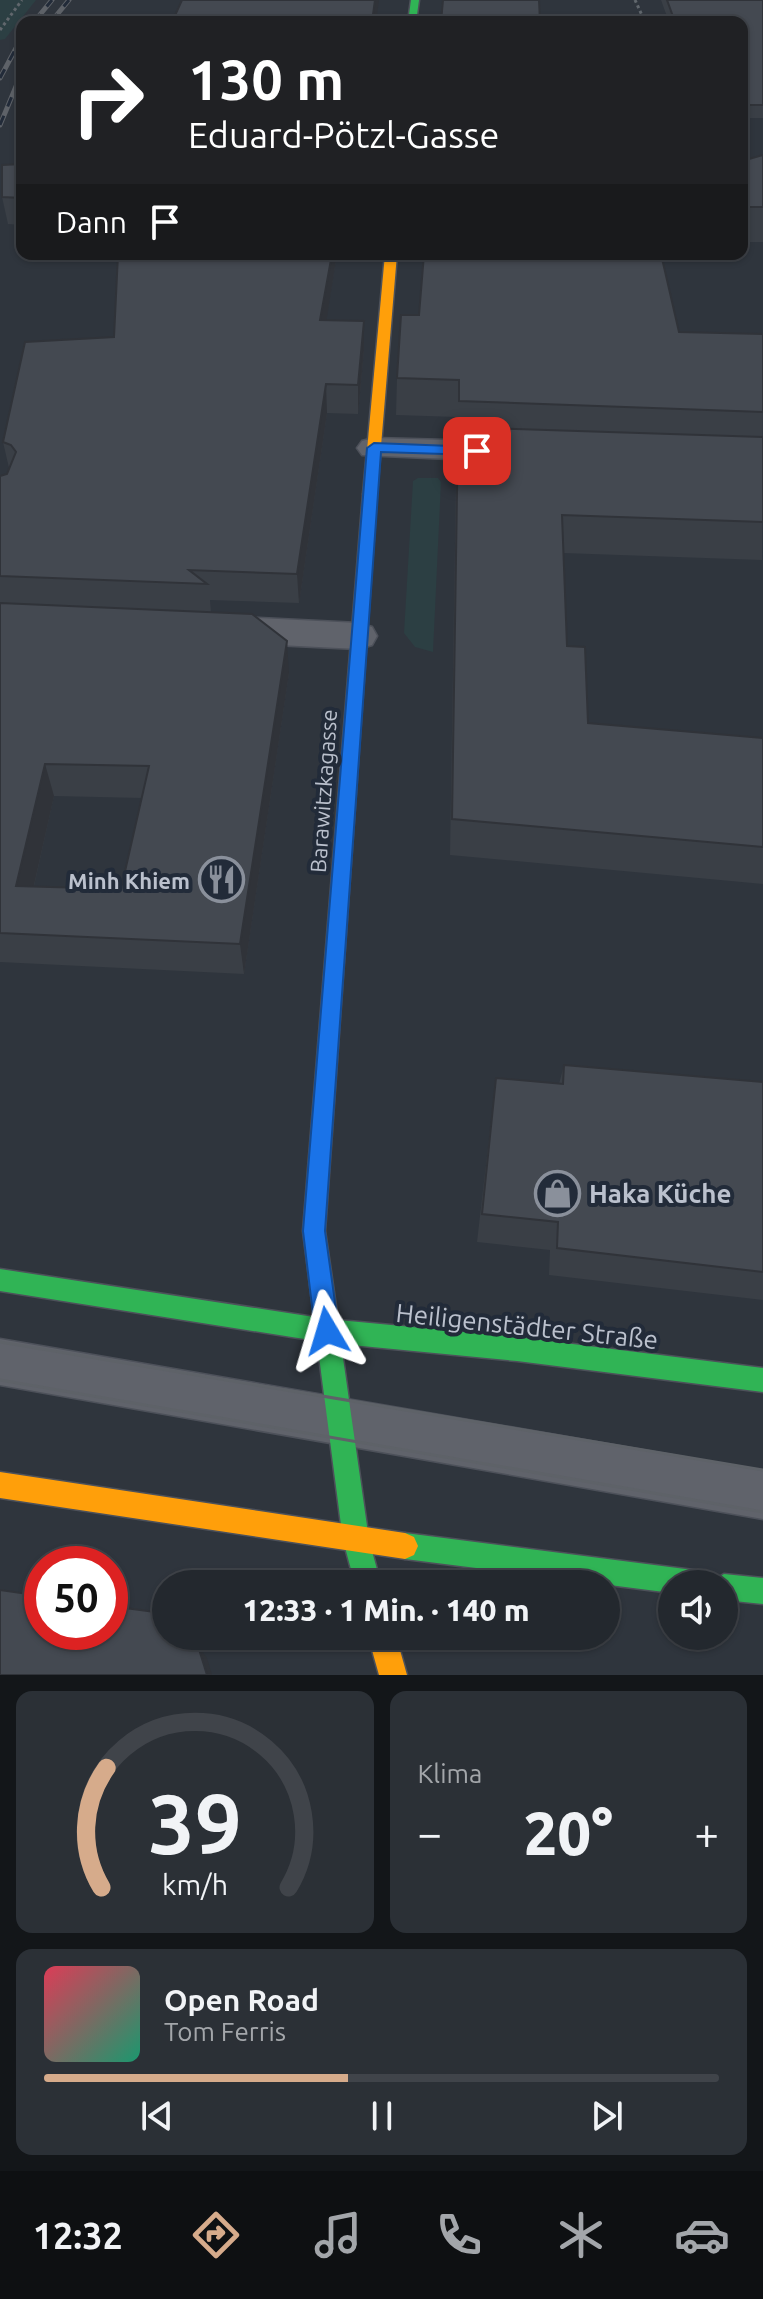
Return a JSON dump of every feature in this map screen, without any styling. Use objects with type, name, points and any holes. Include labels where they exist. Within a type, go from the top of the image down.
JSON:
[{"type":"main road","name":"Barawitzkagasse","points":[[364,1570],[356,1540],[314,1231],[358,636],[390,260]]},
{"type":"main road","name":"Heiligenstädter Straße","points":[[0,1280],[327,1331],[517,1349],[763,1380]]},
{"type":"main road","points":[[0,1485],[356,1540],[658,1579]]},
{"type":"main road","points":[[738,1588],[763,1591]]},
{"type":"main road","points":[[386,1650],[393,1675]]},
{"type":"street","points":[[374,448],[540,453]]},
{"type":"street","points":[[175,627],[358,636]]},
{"type":"lane","points":[[0,1362],[763,1495]]},
{"type":"path","points":[[0,30],[22,0]]},
{"type":"green space","points":[[0,0],[36,0],[23,16],[16,16],[16,25],[5,39],[0,40]]},
{"type":"green space","points":[[438,478],[441,482],[433,652],[415,647],[404,633],[413,481]]},
{"type":"building","points":[[182,0],[375,0],[373,16],[175,16]]},
{"type":"building","points":[[443,0],[539,0],[540,16],[442,16]]},
{"type":"building","points":[[667,0],[763,0],[763,105],[748,105],[748,16],[673,16]]},
{"type":"building","points":[[763,155],[763,207],[748,207],[748,159]]},
{"type":"building","points":[[16,164],[16,198],[2,197],[2,165]]},
{"type":"building","points":[[118,260],[331,260],[320,320],[364,321],[358,385],[326,384],[297,574],[189,570],[207,584],[0,576],[0,476],[7,474],[16,452],[11,445],[3,442],[25,342],[114,337]]},
{"type":"building","points":[[424,260],[662,260],[679,332],[763,334],[763,412],[459,401],[459,380],[397,378],[401,315],[419,315]]},
{"type":"building","points":[[458,427],[763,437],[763,522],[562,515],[567,646],[585,647],[588,723],[763,738],[763,847],[452,819]]},
{"type":"building","points":[[0,603],[252,614],[287,641],[240,944],[0,933]],"holes":[[[45,764],[149,766],[121,889],[16,886]]]},
{"type":"building","points":[[564,1065],[763,1082],[763,1272],[557,1248],[558,1222],[482,1214],[496,1078],[563,1084]]},
{"type":"building","points":[[0,1590],[24,1593],[24,1650],[128,1650],[128,1608],[152,1612],[152,1650],[199,1650],[207,1675],[0,1675]]},
{"type":"tram line","points":[[0,1342],[763,1470]]},
{"type":"tram line","points":[[0,1380],[763,1512]]},
{"type":"railway","points":[[39,16],[52,0]]},
{"type":"railway","points":[[56,16],[69,0]]},
{"type":"railway","points":[[0,78],[16,48]]},
{"type":"railway","points":[[0,125],[16,86]]},
{"type":"traffic: fast","points":[[413,16],[415,0]]},
{"type":"traffic: fast","points":[[364,1570],[356,1540],[314,1231],[370,494]]},
{"type":"traffic: fast","points":[[0,1280],[327,1331],[517,1349],[763,1380]]},
{"type":"traffic: fast","points":[[405,1546],[658,1578]]},
{"type":"traffic: fast","points":[[738,1588],[763,1591]]},
{"type":"traffic: slow","points":[[370,494],[390,260]]},
{"type":"traffic: slow","points":[[0,1485],[405,1546]]},
{"type":"traffic: slow","points":[[386,1650],[393,1675]]},
{"type":"place","name":"Minh Khiem","points":[[221,880]]},
{"type":"place","name":"Haka Küche","points":[[558,1193]]},
{"type":"route","points":[[327,1331],[314,1231],[374,448],[477,451]]}]
